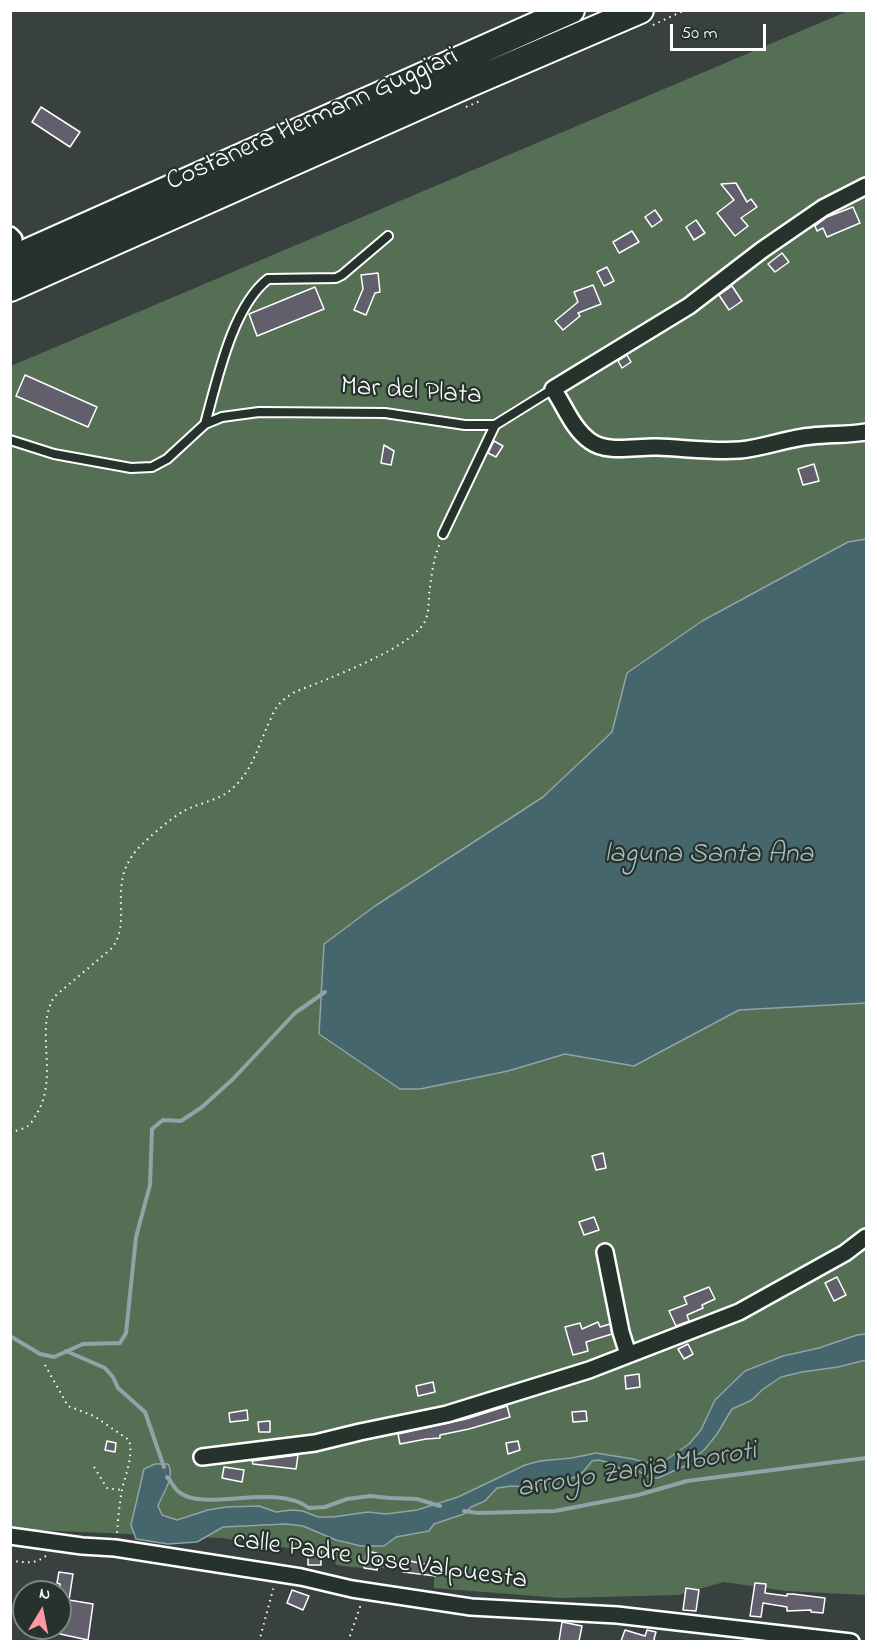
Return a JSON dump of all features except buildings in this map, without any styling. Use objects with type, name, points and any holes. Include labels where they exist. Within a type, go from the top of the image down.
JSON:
[{"type":"highway","name":"Costanera Hermann Guggiari","points":[[11,251],[571,10]]},
{"type":"highway","name":"Costanera Hermann Guggiari","points":[[10,288],[640,10]]},
{"type":"street","name":"Mar del Plata","points":[[553,389],[689,306],[762,250],[823,208],[867,186]]},
{"type":"street","points":[[553,389],[577,429],[591,442],[608,448],[740,450],[811,436],[867,432]]},
{"type":"street","points":[[202,1457],[315,1443],[447,1414],[589,1370],[739,1312],[845,1253],[867,1237]]},
{"type":"street","points":[[605,1252],[621,1332],[628,1354]]},
{"type":"street","name":"calle Padre Jose Valpuesta","points":[[10,1536],[115,1548],[301,1577],[367,1591],[471,1607],[617,1615],[851,1641]]},
{"type":"lane","points":[[205,424],[224,352],[242,313],[260,285],[268,279],[336,278],[388,236]]},
{"type":"lane","name":"Mar del Plata","points":[[10,440],[54,454],[131,468],[152,467],[167,459],[205,424],[222,417],[259,412],[385,413],[465,425],[495,425],[553,389]]},
{"type":"lane","points":[[443,534],[495,425]]},
{"type":"path","points":[[10,1132],[29,1126],[45,1094],[48,1080],[46,1021],[48,1007],[54,997],[112,948],[117,941],[121,924],[121,882],[134,852],[184,810],[220,797],[242,779],[276,708],[285,699],[295,692],[374,658],[412,636],[426,617],[436,554],[443,534]]},
{"type":"path","points":[[45,1365],[68,1406],[94,1416],[129,1440],[132,1450],[131,1460],[122,1490],[115,1548]]},
{"type":"path","points":[[94,1467],[106,1488],[122,1490]]},
{"type":"path","points":[[10,1561],[39,1562],[62,1543]]},
{"type":"path","points":[[259,1641],[277,1574]]},
{"type":"path","points":[[351,1641],[350,1636],[367,1591]]},
{"type":"green space","points":[[848,11],[866,11],[866,1595],[786,1591],[724,1582],[678,1595],[560,1598],[434,1588],[434,1574],[422,1571],[337,1565],[328,1554],[221,1538],[11,1529],[11,366]]},
{"type":"water","name":"laguna Santa Ana","points":[[866,539],[866,1003],[739,1010],[634,1066],[565,1054],[508,1071],[420,1089],[400,1089],[319,1034],[324,944],[375,906],[543,797],[612,732],[627,673],[702,621],[848,542]]},
{"type":"water","points":[[866,1334],[866,1360],[781,1377],[752,1400],[732,1409],[705,1449],[687,1465],[658,1478],[652,1478],[634,1469],[622,1469],[607,1462],[592,1461],[583,1472],[573,1478],[555,1479],[527,1487],[497,1488],[485,1501],[471,1507],[464,1514],[434,1524],[429,1531],[396,1537],[384,1546],[361,1546],[336,1540],[303,1526],[286,1524],[223,1527],[197,1542],[168,1544],[136,1539],[131,1525],[144,1469],[155,1464],[168,1464],[170,1469],[168,1485],[158,1506],[162,1515],[177,1520],[226,1507],[259,1506],[276,1512],[303,1511],[318,1517],[368,1512],[386,1514],[417,1510],[458,1497],[525,1465],[596,1453],[654,1465],[663,1462],[689,1444],[701,1430],[715,1400],[745,1371],[783,1356]]},
{"type":"waterway","points":[[10,1336],[40,1354],[54,1357],[83,1344],[120,1343],[126,1333],[136,1237],[150,1185],[152,1129],[163,1120],[181,1121],[202,1107],[233,1079],[295,1013],[325,992]]},
{"type":"waterway","name":"arroyo Zanja Mboroti","points":[[66,1351],[105,1368],[113,1377],[118,1388],[145,1412],[164,1467]]},
{"type":"waterway","name":"arroyo Zanja Mboroti","points":[[464,1511],[478,1513],[555,1511],[638,1495],[687,1481],[866,1458]]},
{"type":"waterway","name":"arroyo Zanja Mboroti","points":[[167,1477],[179,1492],[190,1498],[205,1500],[277,1497],[309,1508],[325,1507],[347,1499],[370,1496],[417,1499],[440,1506]]}]
